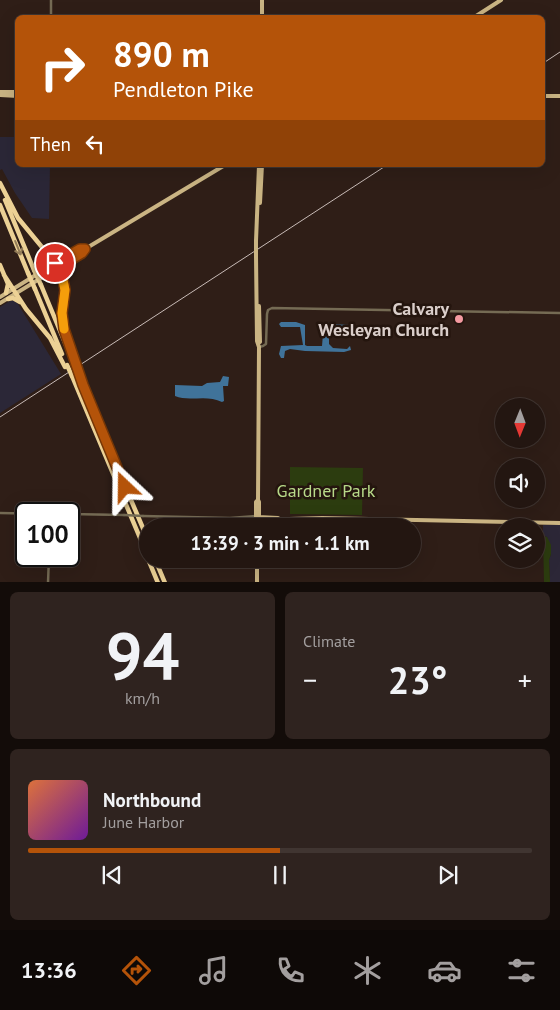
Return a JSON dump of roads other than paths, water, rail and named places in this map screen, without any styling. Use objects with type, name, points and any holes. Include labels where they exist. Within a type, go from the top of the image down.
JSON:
[{"type":"highway","points":[[0,183],[20,221],[51,258],[56,260],[68,253],[74,252]]},
{"type":"highway","points":[[0,187],[74,361]]},
{"type":"highway","points":[[0,205],[139,537]]},
{"type":"highway","points":[[47,254],[64,282]]},
{"type":"highway","points":[[0,265],[8,284],[6,293]]},
{"type":"highway","points":[[62,265],[61,271],[65,292],[62,313],[63,326],[83,385],[139,519]]},
{"type":"highway","points":[[4,276],[21,302],[50,338],[66,366]]},
{"type":"highway","points":[[8,299],[13,298],[21,302]]},
{"type":"highway","points":[[152,568],[158,582]]},
{"type":"highway","points":[[159,568],[165,582]]},
{"type":"main road","points":[[262,0],[262,15]]},
{"type":"main road","points":[[478,15],[501,0]]},
{"type":"main road","points":[[0,94],[15,94]]},
{"type":"main road","points":[[545,97],[560,97]]},
{"type":"main road","points":[[0,303],[16,294],[74,252],[85,249],[222,167]]},
{"type":"main road","points":[[258,518],[256,502],[258,500],[258,345],[260,342],[260,324],[257,241],[260,167]]},
{"type":"main road","points":[[0,297],[13,288],[62,265],[82,253],[85,249]]},
{"type":"main road","points":[[421,521],[560,523]]},
{"type":"main road","points":[[257,568],[257,582]]},
{"type":"street","points":[[51,0],[51,15]]},
{"type":"street","points":[[258,345],[263,346],[266,344],[266,314],[271,308],[560,313]]},
{"type":"street","points":[[0,513],[15,513]]},
{"type":"street","points":[[80,514],[238,518],[242,516],[258,518]]},
{"type":"street","points":[[48,567],[48,582]]},
{"type":"water","points":[[281,322],[296,322],[305,325],[305,345],[307,346],[322,346],[324,322],[350,325],[351,334],[349,331],[333,331],[329,335],[329,344],[333,348],[347,349],[350,346],[351,350],[344,352],[290,349],[285,351],[284,358],[281,358],[279,354],[281,346],[303,345],[300,327],[281,327],[279,324]]},
{"type":"water","points":[[223,376],[229,377],[228,386],[223,386],[224,401],[222,402],[175,396],[175,385],[202,386],[207,383],[220,382]]},
{"type":"railway","points":[[545,62],[560,52]]},
{"type":"railway","points":[[0,417],[384,167]]},
{"type":"place","name":"Calvary Wesleyan Church","points":[[459,319]]},
{"type":"park label","name":"Gardner Park","points":[[326,491]]}]
